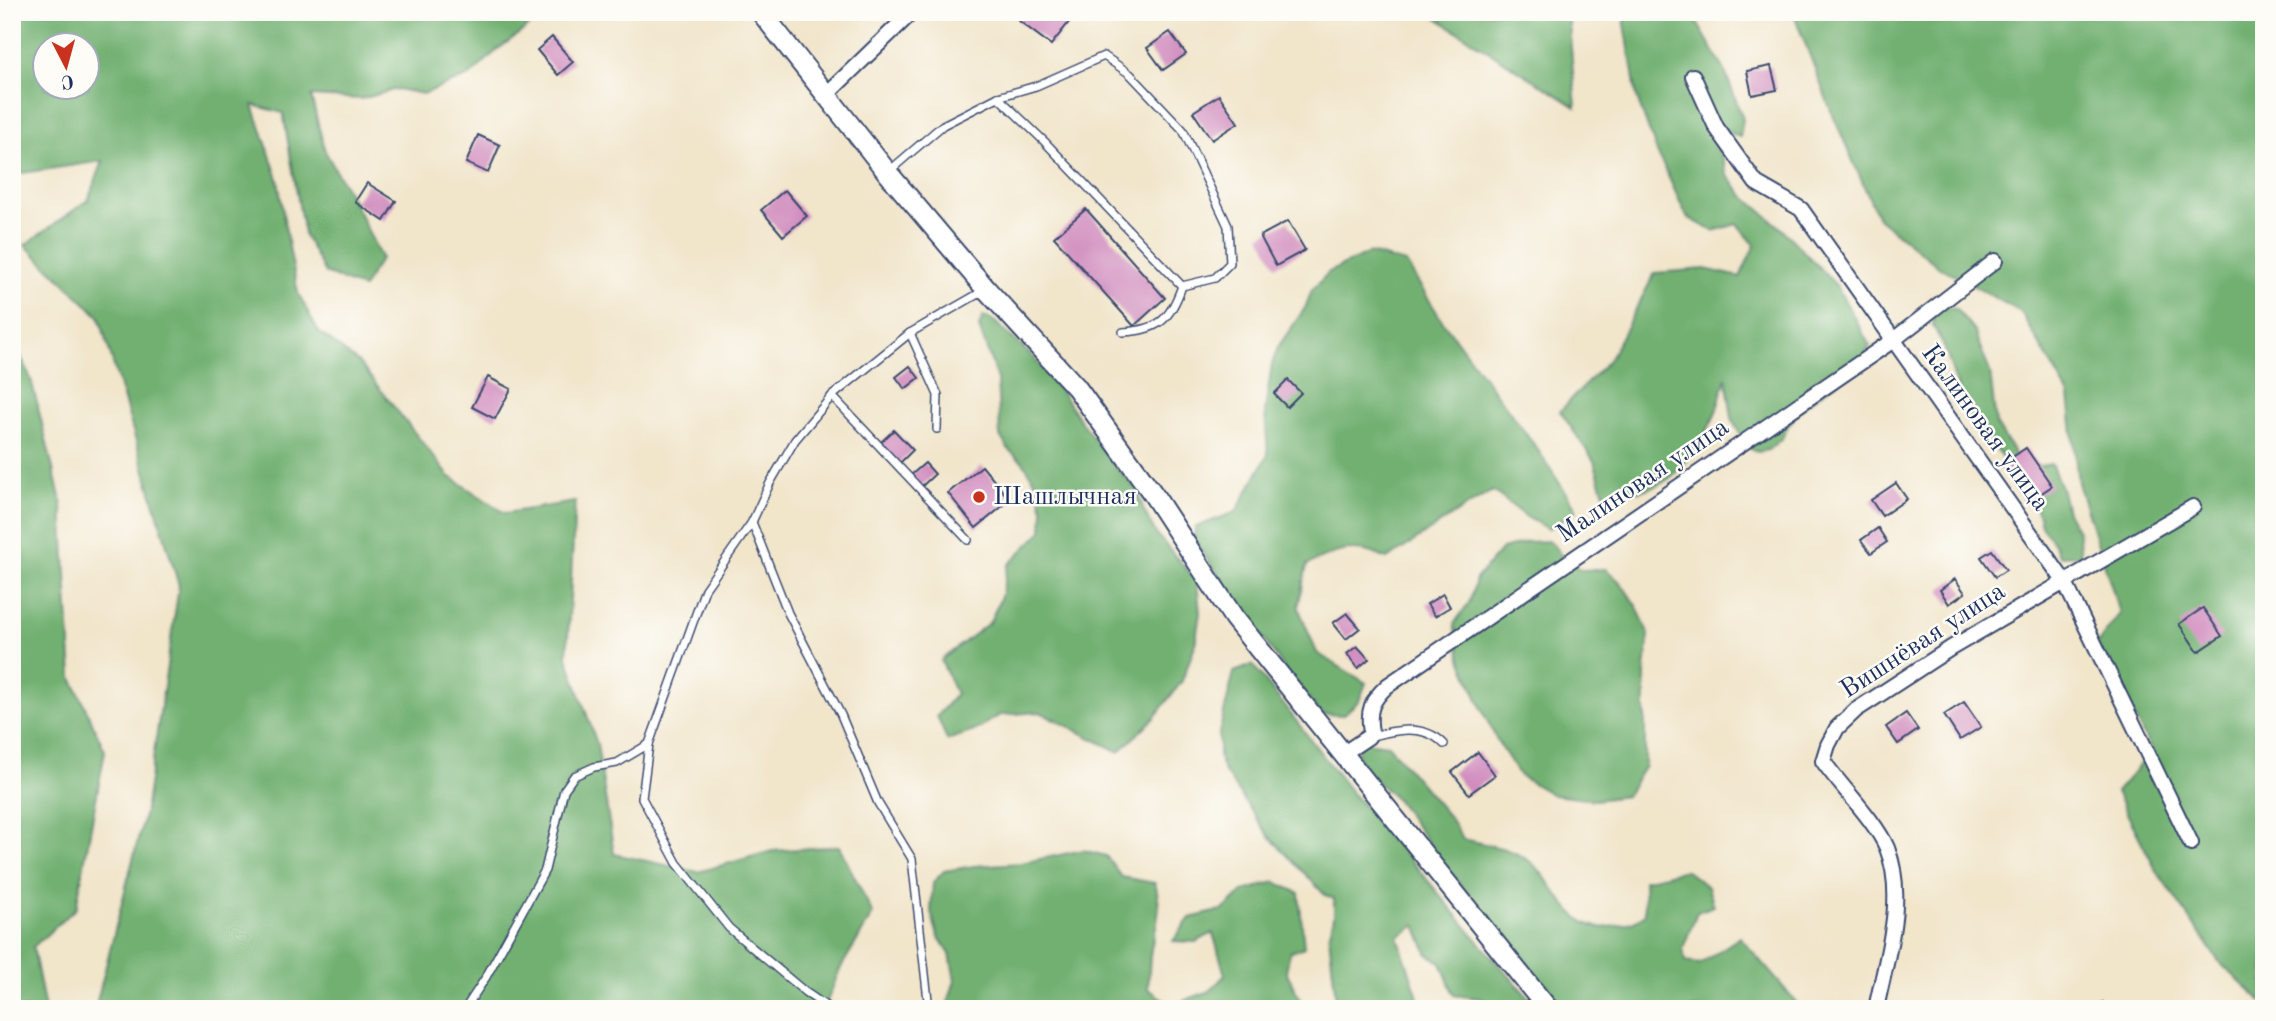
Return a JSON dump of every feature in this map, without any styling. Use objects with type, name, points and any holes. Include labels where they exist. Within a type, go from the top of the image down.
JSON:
[{"type":"main road","points":[[761,12],[887,172],[986,289],[1076,387],[1153,494],[1234,618],[1548,1009]]},
{"type":"street","points":[[827,94],[912,12]]},
{"type":"street","name":"Калиновая улица","points":[[1693,76],[1716,127],[1756,183],[1801,209],[2064,581],[2191,843]]},
{"type":"street","name":"Малиновая улица","points":[[1368,737],[1371,732],[1368,719],[1372,700],[1387,686],[1892,341],[1995,261]]},
{"type":"street","name":"Вишнёвая улица","points":[[1876,1009],[1895,906],[1894,879],[1886,848],[1863,811],[1840,786],[1823,761],[1837,728],[1856,710],[1951,648],[2193,507]]},
{"type":"street","points":[[1344,753],[1368,737]]},
{"type":"lane","points":[[887,172],[943,125],[998,97],[1036,86],[1104,56],[1130,74],[1183,130],[1228,226],[1230,262],[1214,278],[1182,286]]},
{"type":"lane","points":[[998,97],[1044,141],[1182,286]]},
{"type":"lane","points":[[1123,332],[1145,331],[1163,321],[1174,309],[1182,286]]},
{"type":"lane","points":[[830,1009],[805,992],[729,928],[677,863],[642,798],[649,744],[705,589],[752,522],[795,440],[832,396],[910,333],[986,289]]},
{"type":"lane","points":[[910,333],[937,395],[937,429]]},
{"type":"lane","points":[[832,396],[968,540]]},
{"type":"lane","points":[[752,522],[788,612],[842,715],[878,803],[912,859],[928,1000],[923,1009]]},
{"type":"lane","points":[[1368,737],[1408,729],[1431,735],[1444,744]]},
{"type":"lane","points":[[465,1009],[486,977],[545,870],[564,790],[574,776],[594,767],[617,763],[649,744]]},
{"type":"green space","points":[[12,12],[548,12],[497,50],[470,76],[423,94],[397,89],[361,99],[311,96],[325,151],[381,258],[363,288],[325,273],[304,234],[283,113],[253,105],[278,179],[298,293],[318,331],[360,364],[449,476],[505,513],[575,502],[567,657],[597,744],[614,854],[698,872],[772,851],[839,846],[873,914],[840,969],[824,1009],[95,1009],[145,812],[179,586],[99,316],[25,245],[88,200],[103,161],[16,174],[12,170]]},
{"type":"green space","points":[[1427,12],[1568,12],[1576,107]]},
{"type":"green space","points":[[1623,12],[1703,12],[1695,19],[1724,69],[1743,119],[1740,137],[1721,129],[1719,145],[1727,175],[1744,196],[1781,228],[1836,285],[1870,346],[1859,365],[1802,408],[1782,438],[1768,450],[1757,452],[1745,445],[1732,418],[1726,377],[1709,426],[1680,468],[1654,487],[1627,493],[1604,494],[1594,461],[1560,411],[1609,360],[1655,273],[1705,269],[1740,277],[1755,245],[1737,224],[1713,231],[1687,217],[1657,152],[1637,98]]},
{"type":"green space","points":[[1793,12],[2264,12],[2264,1003],[2220,963],[2156,870],[2116,792],[2152,751],[2096,645],[2120,613],[2078,483],[2069,395],[2021,312],[1939,267],[1878,218],[1832,113]]},
{"type":"green space","points":[[1369,253],[1406,263],[1443,322],[1538,450],[1577,510],[1548,529],[1528,518],[1493,491],[1387,559],[1365,551],[1347,550],[1307,565],[1298,607],[1317,653],[1366,683],[1359,701],[1343,715],[1321,714],[1293,681],[1193,539],[1196,527],[1236,512],[1268,455],[1265,410],[1272,364],[1278,347],[1305,308],[1312,290],[1329,272]]},
{"type":"green space","points":[[1935,306],[1956,309],[1973,329],[1990,372],[1996,424],[2019,461],[2040,466],[2051,464],[2061,487],[2067,512],[2078,531],[2081,555],[2059,556],[2055,545],[2041,526],[2029,495],[1966,414],[1945,349],[1933,325]]},
{"type":"green space","points":[[983,316],[994,321],[1032,356],[1118,469],[1137,489],[1144,511],[1156,534],[1197,581],[1200,613],[1195,645],[1182,681],[1154,718],[1119,752],[1040,712],[1000,715],[974,731],[947,740],[937,716],[956,694],[941,660],[990,622],[1001,597],[1008,565],[1042,531],[1043,509],[1036,483],[1023,462],[1009,450],[1000,436],[997,378],[979,327]]},
{"type":"green space","points":[[12,337],[31,379],[62,505],[72,678],[105,751],[76,908],[33,947],[45,1009],[12,1009],[12,766],[17,719],[12,640]]},
{"type":"green space","points":[[1550,541],[1562,556],[1581,570],[1606,569],[1621,583],[1637,607],[1649,635],[1645,669],[1645,766],[1626,796],[1595,800],[1553,795],[1520,776],[1498,742],[1461,659],[1454,624],[1470,601],[1476,579],[1502,549],[1527,542]]},
{"type":"green space","points":[[1253,665],[1351,792],[1539,1009],[1492,1009],[1484,999],[1454,995],[1441,963],[1427,953],[1416,925],[1398,937],[1417,994],[1419,1009],[1337,1009],[1329,936],[1334,917],[1334,899],[1325,895],[1269,836],[1224,771],[1219,757],[1219,733],[1234,672]]},
{"type":"green space","points":[[1359,741],[1388,745],[1450,818],[1463,839],[1502,848],[1525,858],[1536,867],[1574,915],[1586,923],[1599,927],[1615,926],[1638,919],[1645,914],[1644,880],[1685,870],[1708,887],[1714,906],[1697,912],[1683,948],[1685,962],[1700,964],[1740,937],[1801,1008],[1827,1009],[1568,1007],[1547,990],[1522,963],[1397,800],[1366,772],[1357,755]]},
{"type":"green space","points":[[1083,850],[1106,856],[1122,877],[1155,883],[1159,909],[1150,954],[1148,989],[1172,1005],[1210,991],[1225,975],[1213,933],[1196,942],[1173,941],[1190,918],[1223,910],[1244,891],[1275,882],[1299,893],[1304,947],[1290,952],[1286,971],[1305,1009],[946,1009],[955,980],[950,954],[938,936],[931,912],[933,883],[944,871],[1021,863]]},
{"type":"building","points":[[1025,12],[1077,12],[1051,45],[1018,20]]},
{"type":"building","points":[[1170,32],[1186,54],[1163,70],[1147,48]]},
{"type":"building","points":[[552,37],[573,62],[558,75],[537,50]]},
{"type":"building","points":[[1771,66],[1777,90],[1752,95],[1747,71]]},
{"type":"building","points":[[1219,95],[1238,123],[1212,140],[1193,112]]},
{"type":"building","points":[[478,135],[500,145],[488,173],[466,163]]},
{"type":"building","points":[[367,183],[396,201],[384,221],[355,202]]},
{"type":"building","points":[[785,190],[807,216],[783,236],[761,210]]},
{"type":"building","points":[[1086,209],[1165,298],[1134,326],[1054,237]]},
{"type":"building","points":[[1288,221],[1305,250],[1276,266],[1260,236]]},
{"type":"building","points":[[910,366],[919,378],[905,389],[896,377]]},
{"type":"building","points":[[488,377],[511,389],[495,419],[472,407]]},
{"type":"building","points":[[1288,380],[1301,393],[1287,407],[1274,394]]},
{"type":"building","points":[[894,430],[913,450],[898,465],[879,444]]},
{"type":"building","points":[[2026,448],[2052,486],[2028,502],[2002,464]]},
{"type":"building","points":[[925,463],[935,474],[921,487],[911,475]]},
{"type":"building","name":"Шашлычная","points":[[982,466],[1010,500],[976,528],[948,493]]},
{"type":"building","points":[[1896,483],[1907,499],[1882,516],[1871,500]]},
{"type":"building","points":[[1878,528],[1887,542],[1871,553],[1861,540]]},
{"type":"building","points":[[1992,550],[2006,570],[1995,577],[1981,557]]},
{"type":"building","points":[[1955,579],[1965,593],[1949,604],[1940,590]]},
{"type":"building","points":[[1443,594],[1450,607],[1435,616],[1427,604]]},
{"type":"building","points":[[2203,608],[2222,636],[2198,652],[2179,624]]},
{"type":"building","points":[[1347,613],[1360,628],[1346,639],[1333,623]]},
{"type":"building","points":[[1357,646],[1369,659],[1358,668],[1347,654]]},
{"type":"building","points":[[1964,702],[1981,727],[1960,740],[1944,715]]},
{"type":"building","points":[[1906,713],[1918,730],[1898,744],[1886,727]]},
{"type":"building","points":[[1478,752],[1495,775],[1469,794],[1452,772]]},
{"type":"building","points":[[2103,1002],[2108,1009],[2092,1009]]},
{"type":"place","name":"Шашлычная","points":[[979,497]]}]
